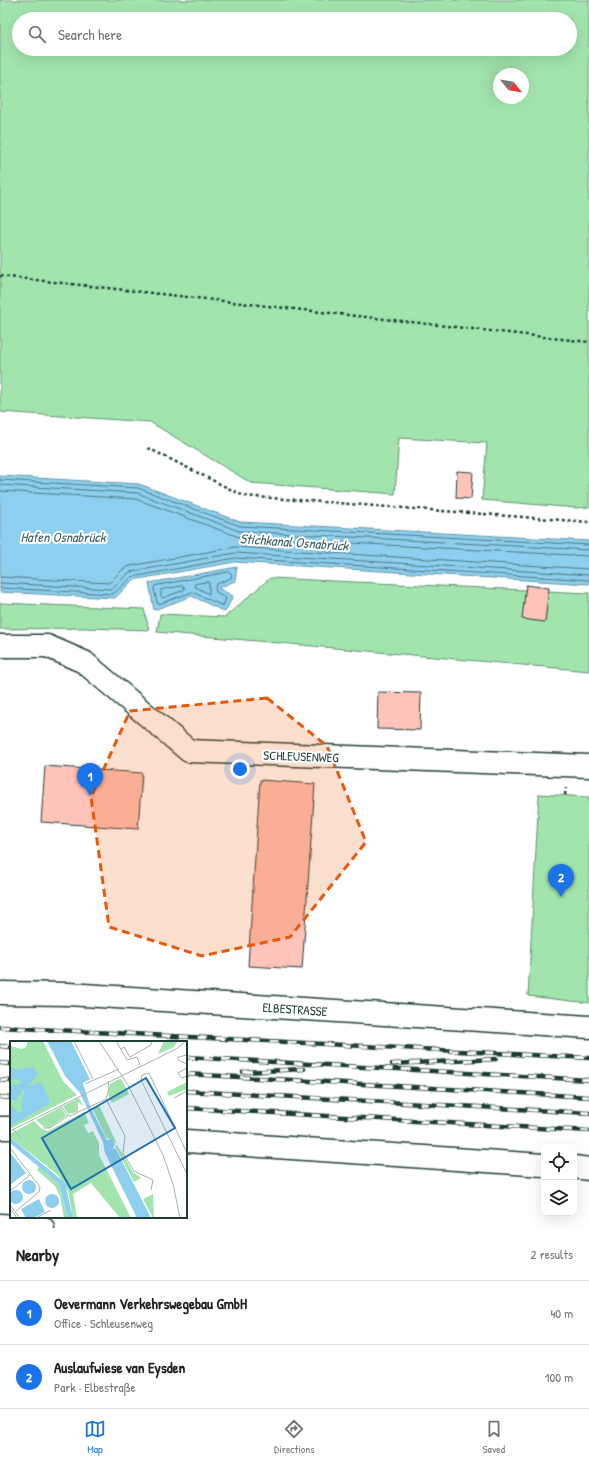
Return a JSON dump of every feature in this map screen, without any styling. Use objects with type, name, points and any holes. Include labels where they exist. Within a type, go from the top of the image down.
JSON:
[{"type":"street","name":"SCHLEUSENWEG","points":[[0,646],[47,646],[84,662],[189,751],[589,766]]},
{"type":"street","name":"ELBESTRASSE","points":[[0,993],[76,995],[589,1027]]},
{"type":"street","points":[[187,1140],[541,1165]]},
{"type":"street","points":[[577,1168],[589,1168]]},
{"type":"street","points":[[0,1225],[43,1228]]},
{"type":"path","points":[[0,276],[589,342]]},
{"type":"path","points":[[148,448],[244,496],[589,522]]},
{"type":"highlighted area","points":[[267,698],[327,746],[366,842],[290,937],[202,956],[109,927],[91,797],[130,711]]},
{"type":"green space","points":[[0,0],[589,0],[589,507],[576,508],[482,500],[487,443],[399,438],[395,494],[251,483],[150,422],[0,412]]},
{"type":"green space","points":[[270,578],[589,593],[589,671],[157,632],[160,614],[225,617]]},
{"type":"green space","points":[[0,603],[144,609],[149,630],[85,628],[0,629]]},
{"type":"green space","points":[[539,794],[589,797],[589,1003],[528,996]]},
{"type":"water","name":"Hafen Osnabrück","points":[[0,476],[139,484],[240,522],[589,541],[589,584],[235,562],[133,580],[115,598],[0,592]]},
{"type":"water","points":[[237,567],[235,581],[218,588],[233,596],[225,612],[192,596],[154,610],[149,583]]},
{"type":"building","points":[[457,471],[473,472],[471,499],[456,498]]},
{"type":"building","points":[[526,585],[549,588],[545,622],[522,619]]},
{"type":"building","points":[[378,692],[421,693],[420,730],[377,729]]},
{"type":"building","points":[[45,766],[142,773],[138,829],[41,822]]},
{"type":"building","points":[[260,780],[315,784],[302,969],[248,966]]},
{"type":"railway","points":[[0,1027],[589,1058]]},
{"type":"railway","points":[[0,1046],[10,1047]]},
{"type":"railway","points":[[187,1057],[589,1080]]},
{"type":"railway","points":[[392,1064],[496,1059]]},
{"type":"railway","points":[[0,1063],[10,1064]]},
{"type":"railway","points":[[243,1072],[304,1069]]},
{"type":"railway","points":[[187,1074],[589,1097]]},
{"type":"railway","points":[[0,1080],[10,1081]]},
{"type":"railway","points":[[187,1091],[589,1113]]},
{"type":"railway","points":[[0,1097],[10,1098]]},
{"type":"railway","points":[[187,1108],[589,1131]]},
{"type":"place","name":"Oevermann Verkehrswegebau GmbH","points":[[90,796]]},
{"type":"place","name":"Auslaufwiese van Eysden","points":[[561,897]]},
{"type":"water label","name":"Stichkanal Osnabrück","points":[[294,542]]}]
